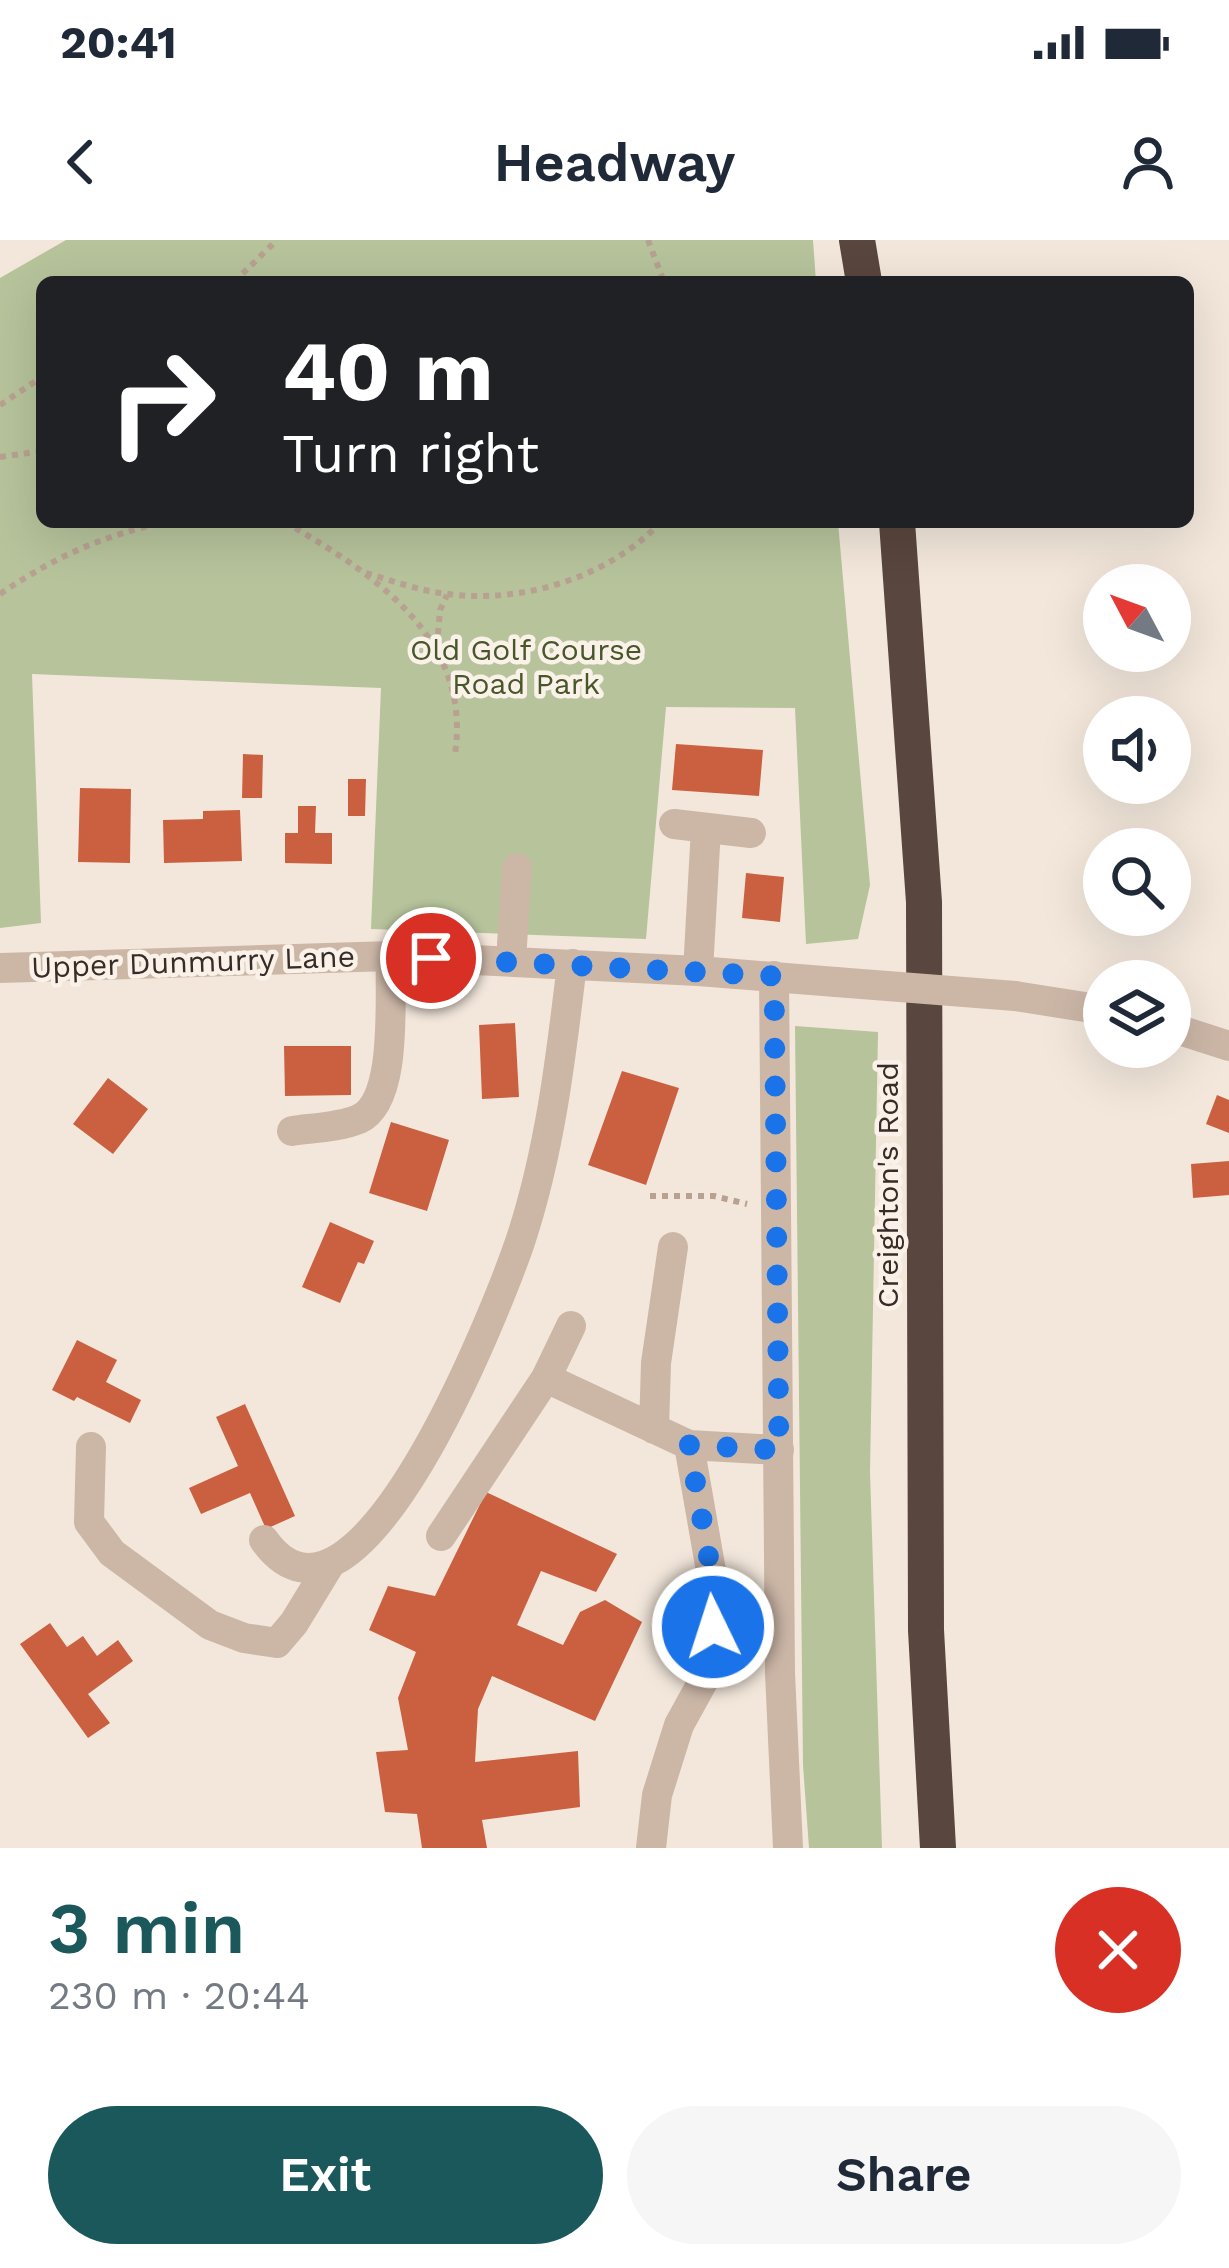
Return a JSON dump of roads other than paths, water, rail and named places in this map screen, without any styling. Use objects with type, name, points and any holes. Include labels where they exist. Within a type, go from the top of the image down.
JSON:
[{"type":"highway","points":[[857,240],[863,276]]},
{"type":"highway","name":"Creighton's Road","points":[[897,528],[924,902],[926,1630],[938,1848]]},
{"type":"street","points":[[674,824],[751,833]]},
{"type":"street","points":[[698,971],[706,828]]},
{"type":"street","points":[[511,960],[517,868]]},
{"type":"street","points":[[292,1131],[357,1120],[373,1109],[386,1085],[391,956]]},
{"type":"street","name":"Upper Dunmurry Lane","points":[[0,968],[391,956],[511,960],[774,976],[1083,1007]]},
{"type":"street","points":[[265,1540],[276,1557],[302,1570],[330,1564],[358,1546],[402,1490],[460,1392],[520,1240],[556,1095],[572,964]]},
{"type":"street","points":[[774,976],[780,1673],[788,1848]]},
{"type":"street","points":[[1191,1034],[1229,1046]]},
{"type":"street","points":[[654,1429],[656,1363],[673,1247]]},
{"type":"street","points":[[441,1537],[546,1378],[572,1326]]},
{"type":"street","points":[[546,1378],[689,1445],[779,1450]]},
{"type":"street","points":[[651,1848],[657,1795],[679,1725],[712,1665],[714,1588],[689,1445]]},
{"type":"street","points":[[91,1447],[89,1522],[112,1553],[211,1625],[244,1638],[278,1643],[330,1564]]},
{"type":"park label","name":"Old Golf Course Road Park","points":[[526,667]]}]
